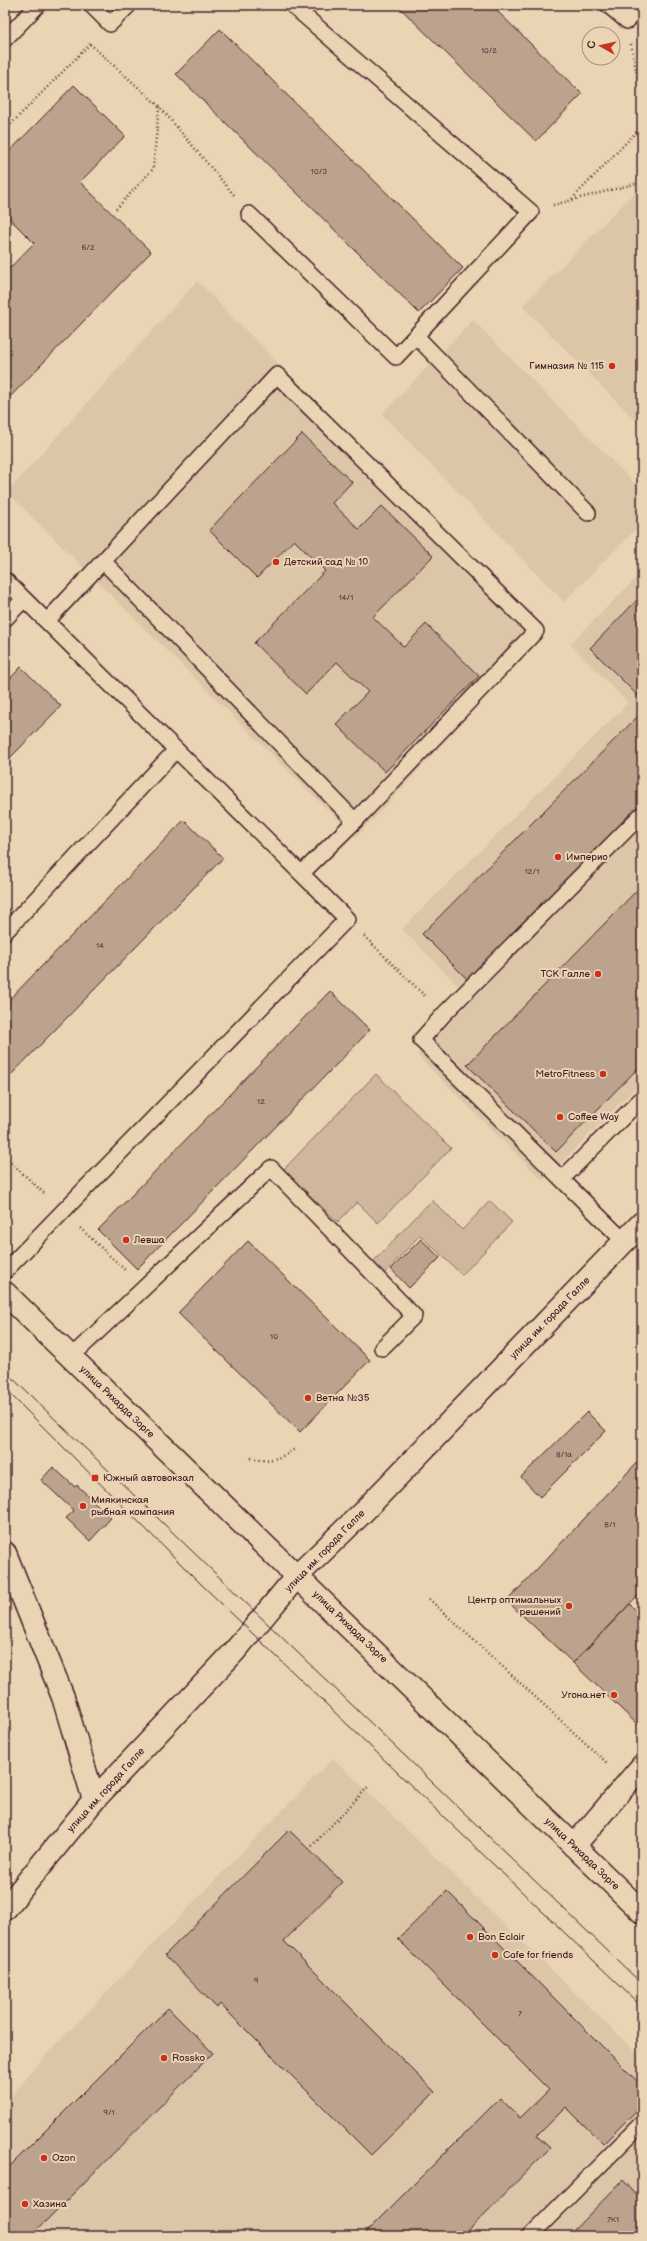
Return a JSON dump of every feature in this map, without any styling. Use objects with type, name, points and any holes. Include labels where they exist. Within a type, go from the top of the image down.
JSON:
[{"type":"main road","name":"улица им. города Галле","points":[[5,1909],[94,1800],[234,1652],[298,1576],[368,1507],[642,1223]]},
{"type":"main road","name":"улица Рихарда Зорге","points":[[5,1293],[298,1576],[642,1912]]},
{"type":"main road","points":[[5,1553],[63,1697],[94,1800]]},
{"type":"main road","points":[[574,1846],[642,1766]]},
{"type":"lane","points":[[5,38],[38,5]]},
{"type":"lane","points":[[91,5],[110,24],[129,5]]},
{"type":"lane","points":[[250,214],[396,357],[531,212],[292,5]]},
{"type":"lane","points":[[608,5],[627,21],[642,5]]},
{"type":"lane","points":[[416,336],[588,513]]},
{"type":"lane","points":[[47,621],[277,375],[536,631],[355,821],[302,873]]},
{"type":"lane","points":[[103,561],[355,821]]},
{"type":"lane","points":[[5,580],[347,919],[5,1271]]},
{"type":"lane","points":[[5,619],[24,599]]},
{"type":"lane","points":[[5,932],[176,750]]},
{"type":"lane","points":[[624,1242],[421,1040],[444,1014],[642,814]]},
{"type":"lane","points":[[562,1179],[642,1098]]},
{"type":"lane","points":[[71,1357],[271,1168],[414,1316],[382,1348]]},
{"type":"lane","points":[[530,2236],[642,2123]]},
{"type":"path","points":[[627,21],[642,101]]},
{"type":"path","points":[[5,130],[110,24]]},
{"type":"path","points":[[90,44],[159,106],[250,214]]},
{"type":"path","points":[[116,209],[153,169],[159,106]]},
{"type":"path","points":[[572,199],[642,126]]},
{"type":"path","points":[[531,212],[572,199],[642,182]]},
{"type":"path","points":[[347,919],[444,1014]]},
{"type":"path","points":[[251,1458],[263,1460],[276,1459],[296,1448]]},
{"type":"path","points":[[428,1599],[629,1783]]},
{"type":"path","points":[[309,1849],[368,1787]]},
{"type":"shaded area","name":"Гимназия № 115","points":[[642,185],[642,427],[522,306]]},
{"type":"shaded area","name":"Детский сад № 10","points":[[197,281],[545,633],[356,838],[7,492]]},
{"type":"shaded area","points":[[473,320],[642,491],[642,523],[564,602],[382,414]]},
{"type":"shaded area","points":[[642,572],[642,1081],[543,1181],[417,1055],[472,1000],[402,929],[628,703],[570,644]]},
{"type":"shaded area","points":[[376,1074],[451,1148],[378,1223],[357,1202],[338,1222],[283,1170]]},
{"type":"shaded area","points":[[432,1200],[462,1230],[490,1201],[512,1222],[462,1275],[420,1235],[384,1274],[372,1263]]},
{"type":"shaded area","points":[[333,1758],[642,2058],[642,2236],[5,2236],[5,2104],[44,2057]]},
{"type":"building","points":[[397,5],[491,5],[582,94],[536,141]]},
{"type":"building","points":[[220,29],[463,268],[419,313],[176,74]]},
{"type":"building","points":[[74,85],[125,136],[80,182],[151,252],[5,402],[5,273],[34,243],[5,214],[5,156]]},
{"type":"building","points":[[302,434],[352,482],[332,503],[359,529],[382,506],[433,556],[373,617],[404,647],[426,624],[479,676],[385,772],[336,724],[368,692],[337,662],[306,694],[254,643],[325,571],[294,540],[257,578],[209,530]]},
{"type":"building","points":[[642,595],[642,700],[590,648]]},
{"type":"building","points":[[21,667],[61,706],[5,763],[5,684]]},
{"type":"building","points":[[642,712],[642,808],[470,982],[422,934]]},
{"type":"building","points":[[184,820],[223,858],[5,1081],[5,1004]]},
{"type":"building","name":"ТСК Галле","points":[[642,885],[642,1064],[556,1152],[467,1065]]},
{"type":"building","points":[[330,991],[370,1030],[137,1269],[98,1230]]},
{"type":"building","points":[[421,1239],[440,1258],[409,1288],[391,1269]]},
{"type":"building","points":[[248,1241],[370,1360],[300,1432],[178,1313]]},
{"type":"building","points":[[587,1412],[606,1431],[540,1497],[521,1477]]},
{"type":"building","points":[[642,1457],[642,1591],[573,1663],[507,1601]]},
{"type":"building","points":[[53,1467],[75,1487],[77,1485],[111,1518],[90,1541],[66,1518],[74,1511],[41,1480]]},
{"type":"building","points":[[630,1604],[642,1616],[642,1729],[573,1663]]},
{"type":"building","points":[[289,1830],[342,1882],[284,1941],[435,2092],[371,2155],[220,2004],[217,2008],[165,1955]]},
{"type":"building","points":[[447,1891],[642,2086],[642,2105],[603,2144],[566,2107],[537,2136],[550,2148],[463,2236],[362,2236],[500,2098],[520,2118],[549,2090],[398,1939]]},
{"type":"building","points":[[168,2008],[213,2053],[31,2236],[5,2236],[5,2171]]},
{"type":"building","points":[[623,2180],[642,2201],[642,2236],[568,2236]]},
{"type":"tram line","points":[[5,1371],[642,1984]]},
{"type":"tram line","points":[[5,1389],[201,1584],[642,2007]]},
{"type":"place","name":"Гимназия № 115","points":[[612,366]]},
{"type":"place","name":"Детский сад № 10","points":[[276,562]]},
{"type":"place","name":"Империо","points":[[558,857]]},
{"type":"place","name":"ТСК Галле","points":[[598,974]]},
{"type":"place","name":"MetroFitness","points":[[603,1074]]},
{"type":"place","name":"Coffee Way","points":[[560,1117]]},
{"type":"place","name":"Левша","points":[[126,1240]]},
{"type":"place","name":"Ветна №35","points":[[308,1398]]},
{"type":"place","name":"Южный автовокзал","points":[[95,1478]]},
{"type":"place","name":"Миякинская рыбная компания","points":[[83,1506]]},
{"type":"place","name":"Центр оптимальных решений","points":[[569,1606]]},
{"type":"place","name":"Угона.нет","points":[[614,1695]]},
{"type":"place","name":"Bon Eclair","points":[[470,1937]]},
{"type":"place","name":"Cafe for friends","points":[[495,1955]]},
{"type":"place","name":"Rossko","points":[[164,2058]]},
{"type":"place","name":"Ozon","points":[[44,2158]]},
{"type":"place","name":"Хазина","points":[[25,2204]]}]
